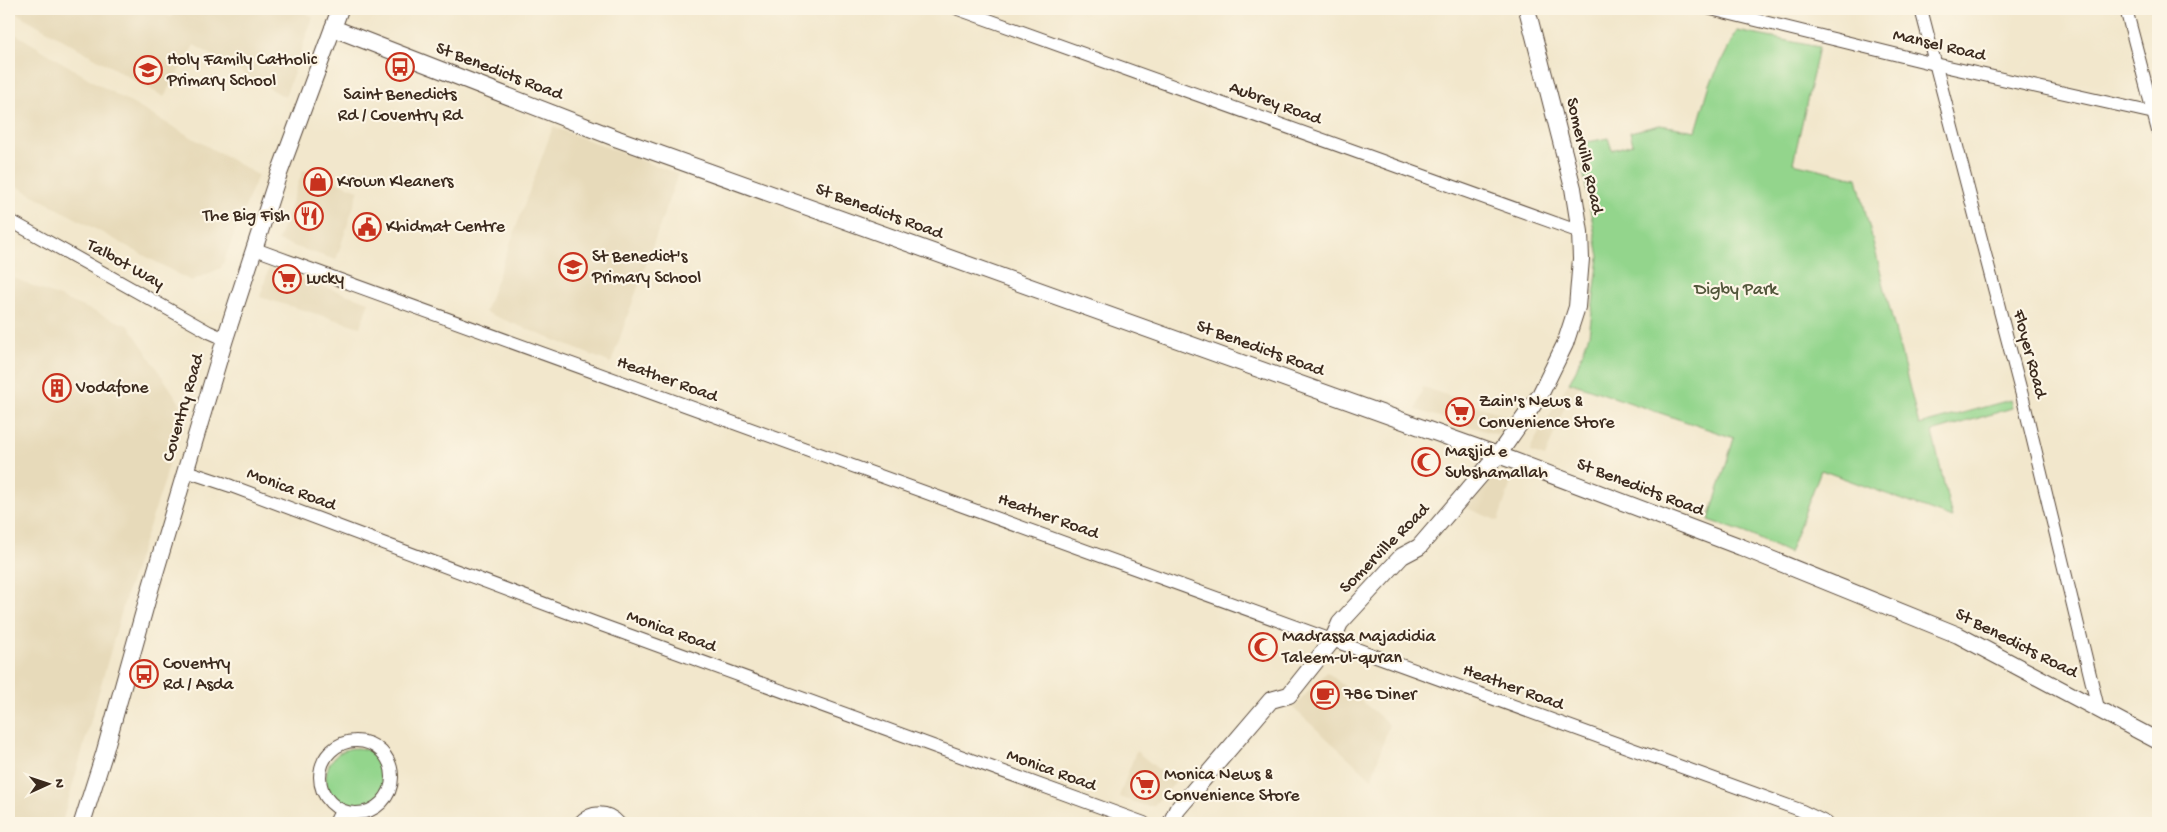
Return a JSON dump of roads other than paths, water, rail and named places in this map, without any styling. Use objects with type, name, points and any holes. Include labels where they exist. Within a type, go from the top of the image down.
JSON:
[{"type":"street","name":"Coventry Road","points":[[82,823],[104,754],[150,590],[225,339],[277,179],[339,9]]},
{"type":"street","name":"Aubrey Road","points":[[958,9],[1580,232]]},
{"type":"street","name":"Somerville Road","points":[[1171,823],[1177,810],[1271,700],[1289,695],[1332,641],[1340,623],[1402,556],[1419,547],[1498,455],[1540,395],[1565,344],[1577,307],[1581,259],[1580,232],[1573,188],[1527,9]]},
{"type":"street","name":"Mansel Road","points":[[1711,9],[1727,11],[1935,64],[2156,113]]},
{"type":"street","name":"Floyer Road","points":[[1921,9],[2023,399],[2098,708]]},
{"type":"street","points":[[2126,9],[2156,113],[2158,131]]},
{"type":"street","name":"St Benedicts Road","points":[[333,28],[618,139],[1498,455],[1741,547],[1958,635],[2158,741]]},
{"type":"street","name":"Talbot Way","points":[[9,220],[208,332],[225,339]]},
{"type":"street","name":"Heather Road","points":[[255,249],[1094,552],[1332,641],[1800,810],[1827,823]]},
{"type":"street","name":"Monica Road","points":[[186,471],[1144,823]]},
{"type":"street","points":[[358,741],[375,746],[383,753],[392,770],[392,782],[388,794],[382,803],[373,810],[355,814],[340,811],[326,799],[320,785],[321,765],[330,751],[339,745],[358,741]]},
{"type":"street","points":[[335,823],[340,811]]},
{"type":"street","points":[[579,823],[584,818],[593,814],[602,813],[611,816],[619,823]]},
{"type":"place","name":"Saint Benedicts Rd / Coventry Rd","points":[[400,67]]},
{"type":"place","name":"Holy Family Catholic Primary School","points":[[148,70]]},
{"type":"place","name":"Krown Kleaners","points":[[318,182]]},
{"type":"place","name":"The Big Fish","points":[[309,216]]},
{"type":"place","name":"Khidmat Centre","points":[[367,227]]},
{"type":"place","name":"St Benedict's Primary School","points":[[573,267]]},
{"type":"place","name":"Lucky","points":[[287,279]]},
{"type":"place","name":"Vodafone","points":[[57,388]]},
{"type":"place","name":"Zain's News & Convenience Store","points":[[1460,412]]},
{"type":"place","name":"Masjid e Subshamallah","points":[[1426,462]]},
{"type":"place","name":"Madrassa Majadidia Taleem-ul-quran","points":[[1263,647]]},
{"type":"place","name":"Coventry Rd / Asda","points":[[144,674]]},
{"type":"place","name":"786 Diner","points":[[1325,695]]},
{"type":"place","name":"Monica News & Convenience Store","points":[[1145,785]]},
{"type":"park label","name":"Digby Park","points":[[1736,290]]}]
